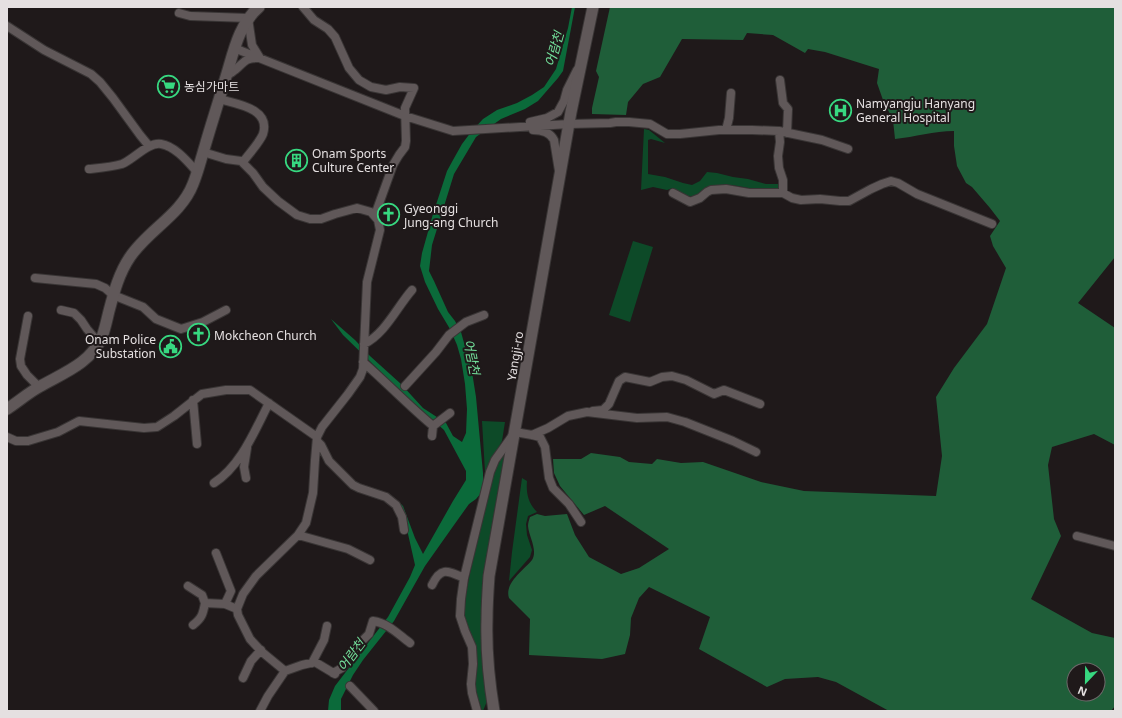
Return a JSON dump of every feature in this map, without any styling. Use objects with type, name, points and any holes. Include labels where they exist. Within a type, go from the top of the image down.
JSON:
[{"type":"street","points":[[7,409],[39,387],[84,362],[99,343],[113,295],[122,270],[130,256],[182,204],[189,193],[220,99],[234,48],[248,18],[259,7]]},
{"type":"street","points":[[303,7],[311,18],[328,29],[335,37],[349,68],[359,80],[370,87],[386,90],[400,87],[414,88],[405,108],[405,147],[394,165],[375,215]]},
{"type":"street","name":"Yangji-ro","points":[[494,711],[487,651],[489,576],[569,124],[593,7]]},
{"type":"street","points":[[179,13],[190,16],[248,18]]},
{"type":"street","points":[[248,18],[252,45],[260,58]]},
{"type":"street","points":[[7,26],[44,50],[91,74],[100,82],[113,98],[149,146]]},
{"type":"street","points":[[234,48],[405,116],[453,131],[616,122],[650,124],[667,134],[726,130],[783,132],[822,140],[848,149]]},
{"type":"street","points":[[227,75],[237,69],[246,60],[251,58],[260,58]]},
{"type":"street","points":[[510,127],[547,118],[558,112],[582,60]]},
{"type":"street","points":[[780,80],[783,103],[788,109],[778,156],[779,168],[783,180],[783,193]]},
{"type":"street","points":[[726,130],[729,118],[731,93]]},
{"type":"street","points":[[220,99],[247,107],[257,112],[264,125],[263,134],[260,140],[243,162]]},
{"type":"street","points":[[510,127],[540,130],[550,134],[554,140],[560,177]]},
{"type":"street","points":[[89,169],[122,164],[149,146],[160,144],[174,149],[197,172]]},
{"type":"street","points":[[203,152],[226,159],[242,161],[263,187],[278,201],[297,214],[310,219],[321,219],[357,208],[371,212],[375,215],[378,220],[380,230],[367,282],[363,370],[360,377],[337,409],[322,427],[317,439],[314,460],[313,493],[306,523],[298,535],[256,576],[243,594],[236,609],[250,640],[285,671]]},
{"type":"street","points":[[673,193],[690,202],[700,198],[711,190],[718,189],[734,189],[749,193],[783,193],[792,198],[801,200],[820,198],[849,201],[870,189],[891,181],[898,183],[917,194],[992,224]]},
{"type":"street","points":[[35,278],[96,284],[105,288],[113,295],[142,306],[156,319],[181,329],[204,322],[226,310]]},
{"type":"street","points":[[364,346],[380,333],[412,290]]},
{"type":"street","points":[[61,310],[74,313],[99,343]]},
{"type":"street","points":[[405,386],[436,352],[449,335],[466,322],[484,315]]},
{"type":"street","points":[[28,316],[20,366],[39,387]]},
{"type":"street","points":[[363,362],[433,426]]},
{"type":"street","points":[[532,434],[548,428],[568,416],[603,410],[609,404],[619,381],[625,377],[650,382],[662,377],[672,376],[686,380],[714,394],[724,390],[760,404]]},
{"type":"street","points":[[7,437],[16,441],[28,441],[58,432],[80,421],[144,428],[157,427],[202,394],[226,390],[250,390],[317,439],[329,461],[354,485],[369,492],[386,497],[396,505],[402,518],[404,530]]},
{"type":"street","points":[[193,400],[197,444]]},
{"type":"street","points":[[214,483],[223,477],[248,446],[269,403]]},
{"type":"street","points":[[587,412],[637,418],[667,417],[685,422],[733,440],[756,452]]},
{"type":"street","points":[[432,436],[433,426],[450,413]]},
{"type":"street","points":[[477,711],[471,684],[473,664],[472,647],[464,631],[460,616],[461,599],[464,578],[490,472],[495,460],[515,432],[532,434],[540,437],[545,447],[549,478],[553,488],[569,504],[581,522]]},
{"type":"street","points":[[246,478],[244,467],[248,446]]},
{"type":"street","points":[[298,535],[348,549],[370,560]]},
{"type":"street","points":[[1077,536],[1115,546]]},
{"type":"street","points":[[216,553],[231,591],[225,604]]},
{"type":"street","points":[[432,585],[440,573],[446,572],[464,578]]},
{"type":"street","points":[[188,586],[202,595],[205,603],[203,614],[193,625]]},
{"type":"street","points":[[205,603],[225,604],[236,609]]},
{"type":"street","points":[[260,711],[285,671],[315,662],[334,674],[342,668],[355,648],[369,634],[373,621],[392,629],[410,644]]},
{"type":"street","points":[[312,663],[324,640],[327,626]]},
{"type":"street","points":[[243,678],[251,661],[260,650]]},
{"type":"street","points":[[350,686],[374,711]]},
{"type":"shaded area","points":[[572,7],[575,7],[563,71],[538,101],[525,109],[501,119],[476,137],[454,174],[432,245],[429,271],[448,312],[461,332],[472,372],[476,397],[483,473],[482,492],[469,504],[425,566],[394,621],[353,675],[341,699],[341,711],[328,711],[329,700],[335,686],[388,617],[415,565],[406,525],[400,508],[361,487],[334,465],[323,441],[332,458],[354,481],[388,494],[403,506],[415,538],[423,554],[466,480],[466,471],[444,430],[423,413],[343,335],[331,319],[401,384],[423,408],[446,423],[453,436],[462,442],[466,433],[467,409],[461,359],[450,329],[438,309],[425,282],[420,266],[422,253],[447,171],[462,144],[483,119],[497,110],[517,103],[544,87],[556,69],[568,28]]},
{"type":"shaded area","points":[[610,7],[1115,7],[1115,257],[1078,303],[1115,328],[1115,445],[1094,434],[1052,447],[1048,465],[1054,519],[1061,536],[1031,599],[1092,633],[1115,638],[1115,706],[1111,711],[889,711],[836,682],[818,677],[785,679],[767,687],[699,649],[710,617],[649,587],[639,598],[631,618],[630,635],[625,654],[602,659],[529,655],[530,619],[509,598],[508,592],[512,582],[534,556],[534,548],[528,526],[530,517],[537,514],[545,516],[567,514],[575,535],[589,557],[621,574],[639,568],[669,549],[605,506],[584,515],[560,486],[554,473],[553,459],[581,459],[591,453],[620,457],[629,462],[652,464],[657,459],[681,463],[703,462],[761,482],[804,491],[936,496],[942,456],[936,397],[954,368],[987,324],[1006,268],[993,246],[990,236],[1000,221],[972,187],[966,183],[957,166],[954,146],[954,131],[895,139],[893,120],[883,100],[877,83],[879,69],[825,52],[808,49],[805,53],[773,35],[747,33],[743,40],[682,39],[660,77],[643,84],[628,102],[626,115],[592,114],[599,77],[596,71]]},
{"type":"shaded area","points":[[644,129],[649,130],[665,143],[651,139],[648,140],[648,174],[665,177],[692,185],[700,181],[707,172],[748,179],[766,184],[780,184],[780,187],[776,189],[763,190],[731,185],[718,185],[697,195],[689,197],[673,188],[667,190],[653,187],[641,190]]},
{"type":"shaded area","points":[[633,241],[653,247],[630,322],[609,315]]},
{"type":"shaded area","points":[[482,421],[505,422],[502,441],[485,472]]},
{"type":"shaded area","points":[[505,451],[497,507],[487,701],[482,711],[474,685],[464,616],[466,593],[494,469]]},
{"type":"shaded area","points":[[522,478],[527,481],[528,498],[537,512],[528,516],[526,524],[527,535],[532,550],[530,557],[509,581],[512,552]]},
{"type":"place","name":"농심가마트","points":[[169,86]]},
{"type":"place","name":"Namyangju Hanyang General Hospital","points":[[840,110]]},
{"type":"place","name":"Onam Sports Culture Center","points":[[297,160]]},
{"type":"place","name":"Gyeonggi Jung-ang Church","points":[[388,215]]},
{"type":"place","name":"Mokcheon Church","points":[[199,335]]},
{"type":"place","name":"Onam Police Substation","points":[[171,346]]},
{"type":"water label","name":"어람천","points":[[554,49]]},
{"type":"water label","name":"어람천","points":[[472,357]]},
{"type":"water label","name":"어람천","points":[[351,655]]}]
